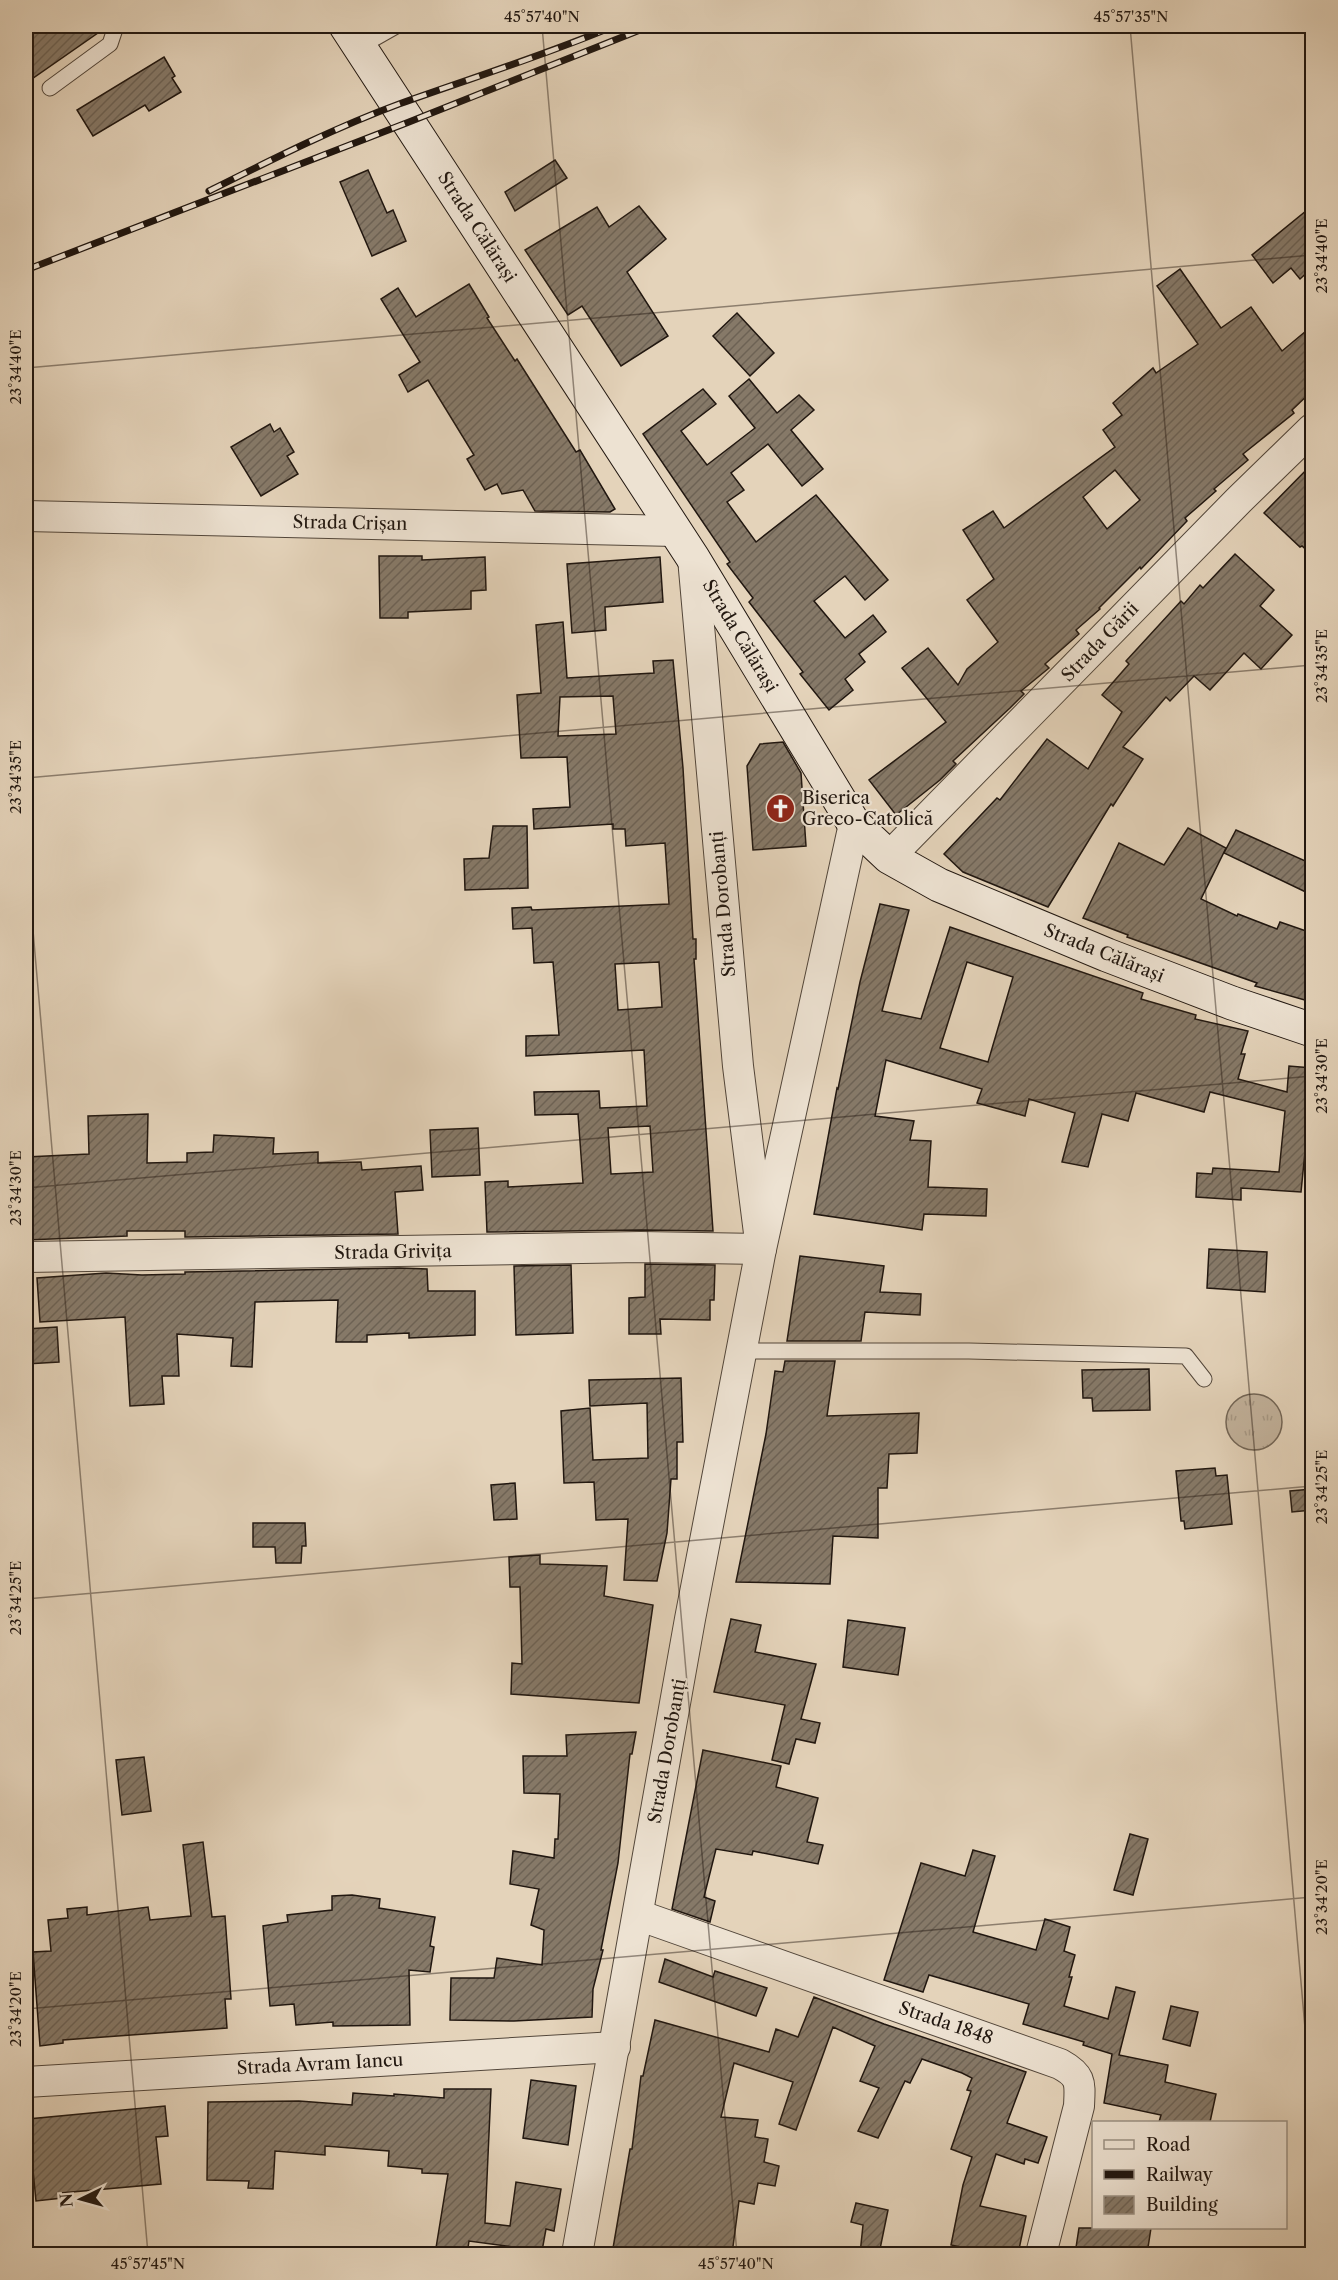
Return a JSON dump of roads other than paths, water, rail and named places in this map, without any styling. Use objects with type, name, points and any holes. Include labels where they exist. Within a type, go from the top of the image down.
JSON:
[{"type":"main road","name":"Strada Călărași","points":[[352,36],[693,558],[854,824],[889,858],[939,885],[1107,956],[1312,1030]]},
{"type":"street","name":"Strada Gării","points":[[889,858],[1239,500],[1312,429]]},
{"type":"street","name":"Strada Crișan","points":[[26,516],[675,531]]},
{"type":"street","name":"Strada Dorobanți","points":[[693,558],[738,1066],[761,1249]]},
{"type":"street","name":"Strada Dorobanți","points":[[577,2254],[690,1619],[761,1249],[854,824]]},
{"type":"street","name":"Strada Grivița","points":[[26,1257],[641,1247],[761,1249]]},
{"type":"street","name":"Strada 1848","points":[[638,1915],[1049,2060],[1074,2072],[1080,2087],[1079,2106],[1041,2254]]},
{"type":"street","name":"Strada Avram Iancu","points":[[26,2082],[615,2047]]},
{"type":"lane","points":[[50,88],[110,44],[116,26]]},
{"type":"lane","points":[[352,36],[396,26]]},
{"type":"lane","points":[[742,1351],[969,1351],[1186,1356],[1204,1379]]},
{"type":"railway","points":[[209,191],[375,113],[614,26]]},
{"type":"railway","points":[[26,270],[650,26]]},
{"type":"place","name":"Biserica Greco-Catolică","points":[[781,808]]}]
